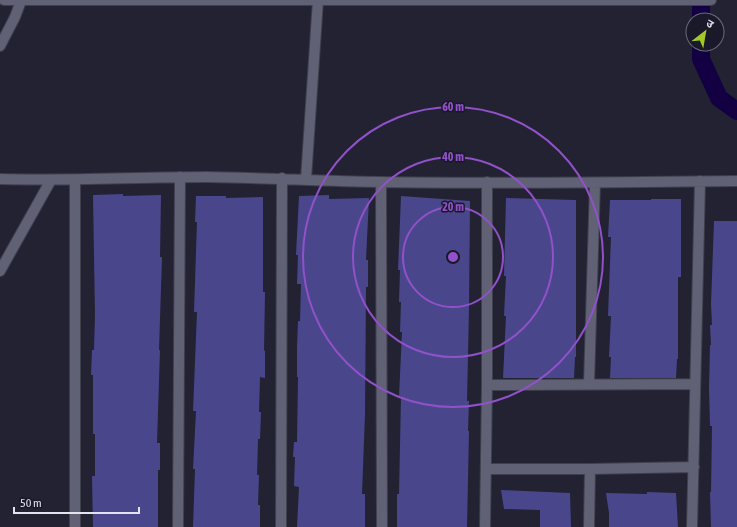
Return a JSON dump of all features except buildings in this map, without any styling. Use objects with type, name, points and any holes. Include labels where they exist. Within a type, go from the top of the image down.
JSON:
[{"type":"street","points":[[4,0],[711,0]]},
{"type":"street","points":[[306,179],[318,0]]},
{"type":"street","points":[[0,46],[15,17],[21,1]]},
{"type":"street","points":[[178,527],[180,177]]},
{"type":"street","points":[[0,179],[75,180],[180,177],[282,178],[381,182],[594,183],[737,181]]},
{"type":"street","points":[[280,527],[282,178]]},
{"type":"street","points":[[0,272],[51,180]]},
{"type":"street","points":[[75,180],[75,527]]},
{"type":"street","points":[[692,527],[694,384],[700,181]]},
{"type":"street","points":[[381,182],[382,527]]},
{"type":"street","points":[[485,527],[487,182]]},
{"type":"street","points":[[589,384],[594,183]]},
{"type":"street","points":[[487,386],[694,384]]},
{"type":"street","points":[[486,469],[590,470],[694,467]]},
{"type":"street","points":[[589,527],[590,470]]},
{"type":"waterway","points":[[701,0],[701,12]]},
{"type":"waterway","points":[[701,52],[701,59],[719,98],[737,111]]}]
